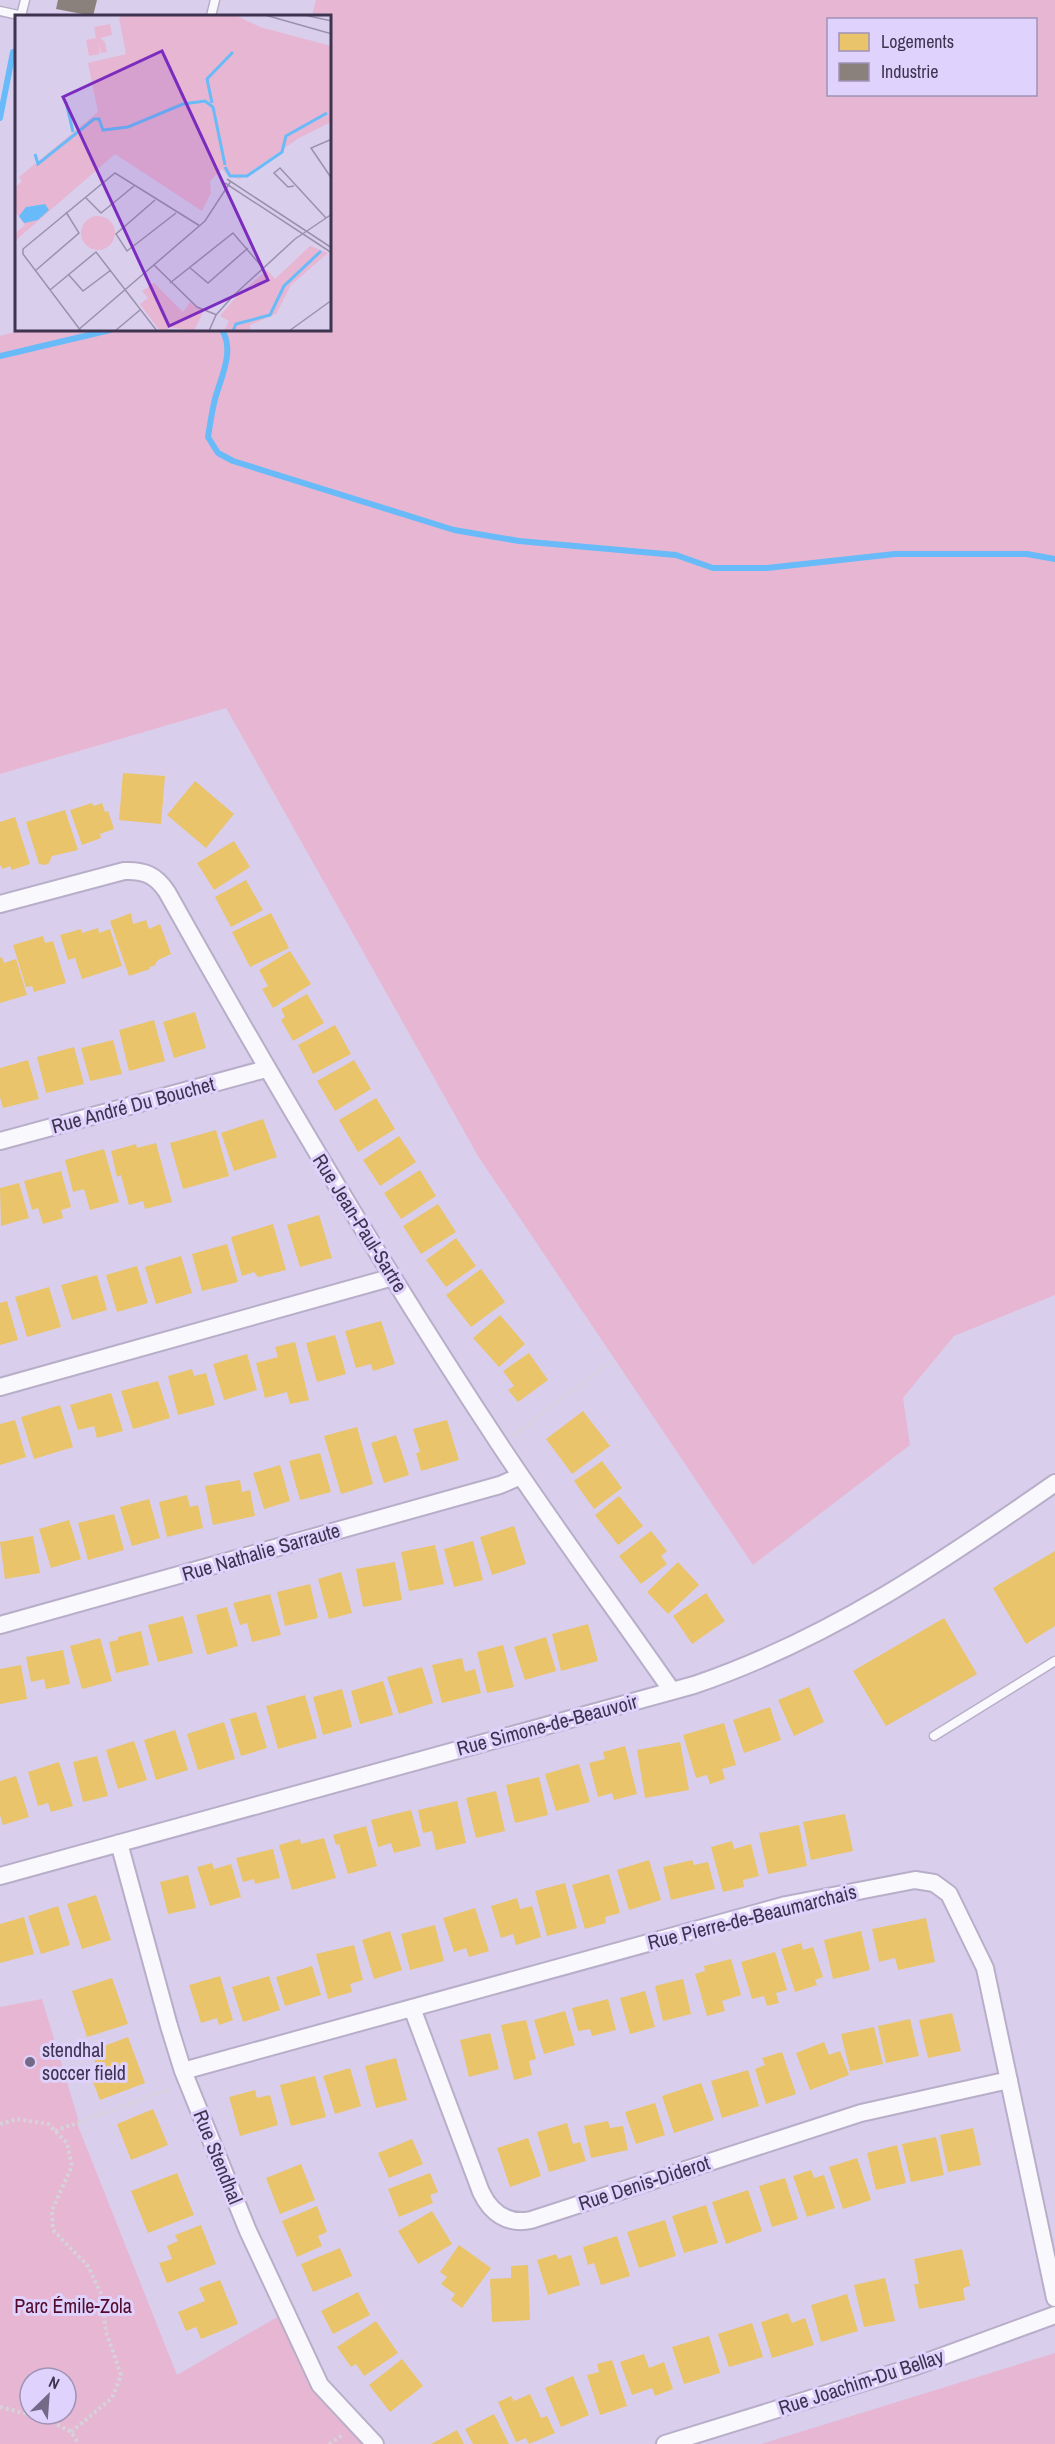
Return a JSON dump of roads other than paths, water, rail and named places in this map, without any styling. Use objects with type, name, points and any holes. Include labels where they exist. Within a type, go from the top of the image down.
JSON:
[{"type":"street","name":"Rue Jean-Paul-Sartre","points":[[0,904],[124,871],[142,872],[157,878],[266,1069],[393,1277],[521,1476],[672,1691]]},
{"type":"street","name":"Rue André Du Bouchet","points":[[0,1141],[266,1069]]},
{"type":"street","points":[[0,1387],[393,1277]]},
{"type":"street","name":"Rue Nathalie Sarraute","points":[[0,1625],[489,1488],[521,1476]]},
{"type":"street","name":"Rue Simone-de-Beauvoir","points":[[0,1876],[672,1691],[745,1668],[824,1630],[940,1563],[1055,1483]]},
{"type":"street","name":"Rue Stendhal","points":[[119,1843],[169,2026],[186,2077],[248,2231],[320,2385],[375,2444]]},
{"type":"street","name":"Rue Pierre-de-Beaumarchais","points":[[186,2077],[412,2008],[786,1905],[925,1880],[934,1883],[949,1894],[986,1968],[1055,2298]]},
{"type":"street","name":"Rue Denis-Diderot","points":[[412,2008],[487,2205],[494,2212],[512,2221],[531,2220],[861,2113],[1009,2080]]},
{"type":"street","name":"Rue Joachim-Du Bellay","points":[[665,2444],[913,2367],[1055,2315]]},
{"type":"lane","points":[[22,15],[25,0]]},
{"type":"lane","points":[[211,15],[215,0]]},
{"type":"lane","points":[[0,10],[18,15]]},
{"type":"lane","points":[[934,1736],[1055,1661]]},
{"type":"waterway","points":[[0,118],[13,52]]},
{"type":"waterway","points":[[0,356],[102,332]]},
{"type":"waterway","points":[[223,332],[226,338],[227,355],[208,437],[218,453],[233,461],[454,530],[519,541],[676,555],[713,568],[767,568],[895,554],[1027,554],[1055,559]]},
{"type":"place","name":"stendhal soccer field","points":[[30,2062]]},
{"type":"park label","name":"Parc Émile-Zola","points":[[73,2306]]}]
